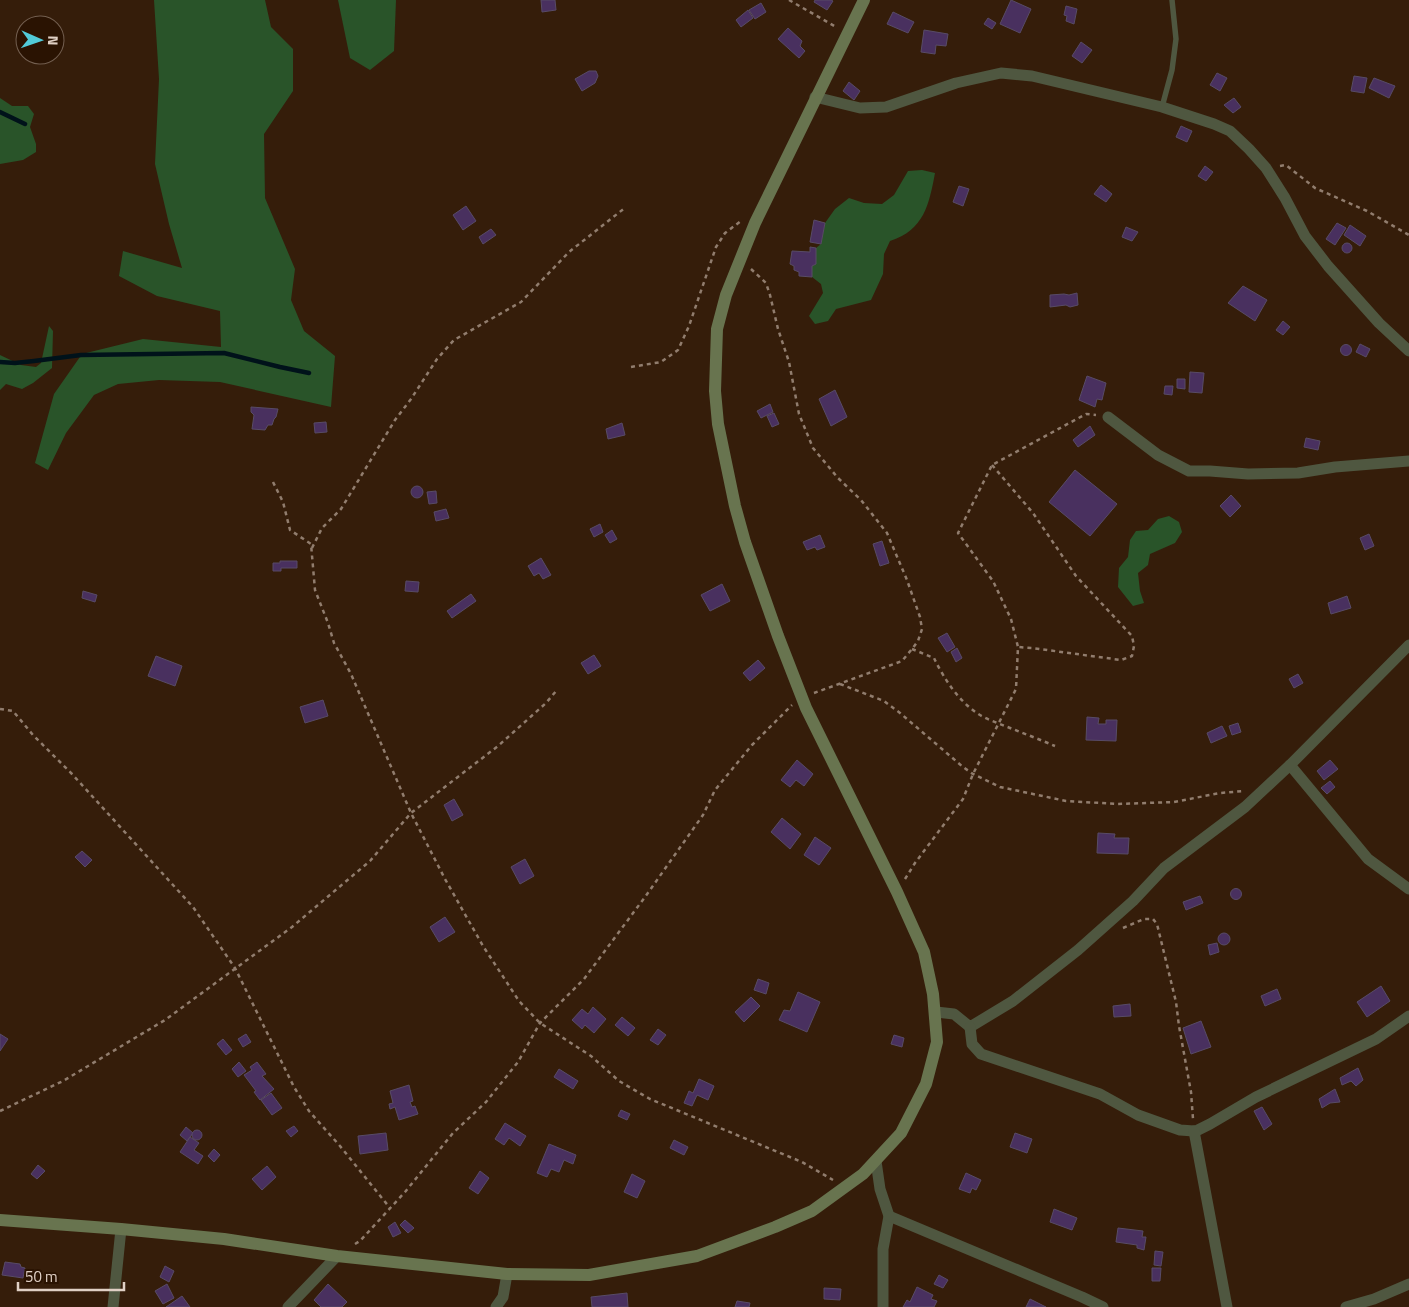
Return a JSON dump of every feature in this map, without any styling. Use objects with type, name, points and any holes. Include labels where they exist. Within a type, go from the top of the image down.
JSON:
[{"type":"main road","points":[[0,1220],[224,1239],[337,1256],[507,1274],[589,1275],[697,1256],[805,1214],[863,1174],[901,1133],[926,1084],[937,1042],[936,1012],[924,952],[897,892],[802,697],[745,542],[735,506],[718,424],[715,392],[717,329],[726,295],[755,223],[864,0]]},
{"type":"street","points":[[815,97],[860,108],[886,107],[956,83],[1002,72],[1032,76],[1162,107],[1230,131],[1266,168],[1306,236],[1328,266],[1380,323],[1409,351]]},
{"type":"street","points":[[1108,416],[1158,455],[1189,471],[1248,474],[1298,473],[1335,467],[1409,461]]},
{"type":"street","points":[[970,1027],[1014,1001],[1078,950],[1133,901],[1164,868],[1245,807],[1290,765],[1409,645]]},
{"type":"street","points":[[1290,765],[1368,859],[1409,889]]},
{"type":"street","points":[[936,1012],[954,1014],[970,1027],[972,1044],[981,1054],[1100,1094],[1138,1115],[1180,1130],[1194,1131],[1256,1097],[1376,1039],[1409,1016]]},
{"type":"street","points":[[1194,1131],[1227,1307]]},
{"type":"street","points":[[876,1161],[880,1189],[889,1216],[883,1249],[883,1307]]},
{"type":"street","points":[[889,1216],[1074,1293],[1103,1307]]},
{"type":"street","points":[[113,1307],[121,1229]]},
{"type":"street","points":[[288,1307],[337,1256]]},
{"type":"street","points":[[496,1307],[503,1297],[507,1274]]},
{"type":"street","points":[[1346,1307],[1374,1299],[1409,1284]]},
{"type":"lane","points":[[1162,107],[1172,70],[1176,39],[1172,0]]},
{"type":"path","points":[[789,0],[804,10],[821,17],[848,35]]},
{"type":"path","points":[[1266,168],[1286,165],[1315,188],[1367,211],[1409,235]]},
{"type":"path","points":[[311,549],[322,528],[341,509],[395,420],[411,400],[437,359],[454,340],[521,302],[569,252],[626,208]]},
{"type":"path","points":[[631,367],[661,362],[678,350],[689,326],[716,247],[725,233],[741,221],[755,223]]},
{"type":"path","points":[[337,1256],[360,1241],[453,1133],[486,1102],[518,1062],[540,1023],[589,971],[674,857],[703,816],[715,790],[771,725],[802,697],[902,661],[918,640],[922,629],[920,617],[887,533],[861,500],[838,478],[813,448],[799,414],[789,362],[766,283],[741,258]]},
{"type":"path","points":[[897,892],[915,863],[963,799],[973,774],[1016,688],[1018,647],[1011,619],[993,580],[958,533],[992,465],[1086,414],[1108,416]]},
{"type":"path","points":[[992,465],[1033,514],[1076,576],[1132,636],[1134,646],[1132,656],[1121,660],[1018,647]]},
{"type":"path","points":[[273,482],[283,502],[290,530],[311,544],[315,590],[334,643],[351,674],[411,813],[444,879],[483,946],[519,1001],[540,1023],[590,1056],[619,1081],[650,1099],[802,1162],[845,1187]]},
{"type":"path","points":[[912,650],[934,658],[946,680],[960,698],[989,720],[1055,746]]},
{"type":"path","points":[[838,684],[884,701],[973,774],[1000,787],[1066,801],[1109,804],[1174,802],[1220,793],[1264,789]]},
{"type":"path","points":[[0,1111],[63,1081],[165,1020],[292,927],[370,861],[411,813],[498,746],[546,703],[557,690]]},
{"type":"path","points":[[0,709],[13,710],[33,735],[72,774],[128,838],[193,907],[235,968],[294,1087],[309,1111],[390,1208]]},
{"type":"path","points":[[1117,931],[1144,919],[1153,919],[1157,924],[1176,1002],[1191,1092],[1194,1131]]},
{"type":"green space","points":[[154,0],[265,0],[271,27],[293,49],[293,91],[264,134],[265,198],[295,269],[291,300],[304,331],[335,356],[331,407],[220,382],[159,380],[118,384],[94,395],[66,433],[48,470],[35,463],[54,394],[82,354],[143,339],[221,347],[220,311],[157,296],[119,276],[123,251],[182,268],[169,224],[155,164],[159,79]]},
{"type":"green space","points":[[338,0],[396,0],[394,51],[370,70],[350,58]]},
{"type":"green space","points":[[0,98],[12,106],[28,106],[34,114],[30,127],[36,144],[36,152],[23,160],[0,164]]},
{"type":"green space","points":[[922,170],[935,173],[927,206],[918,223],[911,230],[890,241],[884,254],[883,274],[871,300],[836,309],[828,321],[815,324],[809,316],[823,293],[821,284],[812,277],[812,266],[816,264],[816,248],[821,244],[825,223],[835,209],[849,198],[864,203],[882,204],[894,195],[908,171]]},
{"type":"green space","points":[[49,326],[53,331],[52,368],[22,389],[6,384],[0,390],[0,355],[21,365],[36,367],[41,363]]},
{"type":"green space","points":[[1169,516],[1179,522],[1182,532],[1175,543],[1150,554],[1148,565],[1138,573],[1140,591],[1144,603],[1133,606],[1118,587],[1119,568],[1128,557],[1130,540],[1136,531],[1148,530],[1158,519]]},
{"type":"building","points":[[541,0],[555,0],[556,10],[542,12]]},
{"type":"building","points":[[815,0],[833,1],[827,10],[814,2]]},
{"type":"building","points":[[1011,0],[1031,9],[1020,33],[1000,24]]},
{"type":"building","points":[[761,3],[766,12],[755,19],[749,10]]},
{"type":"building","points":[[1066,6],[1077,9],[1074,24],[1066,21],[1067,16],[1064,15]]},
{"type":"building","points":[[748,10],[753,18],[741,27],[736,20]]},
{"type":"building","points":[[893,12],[914,22],[908,33],[887,24]]},
{"type":"building","points":[[988,18],[996,23],[992,29],[984,24]]},
{"type":"building","points":[[788,28],[802,41],[800,46],[805,51],[799,58],[778,39]]},
{"type":"building","points":[[924,30],[948,34],[946,46],[936,45],[935,54],[921,52]]},
{"type":"building","points":[[1081,42],[1092,50],[1082,63],[1072,56]]},
{"type":"building","points":[[589,71],[596,71],[598,76],[595,83],[582,91],[575,79]]},
{"type":"building","points":[[1217,73],[1227,78],[1220,91],[1210,85]]},
{"type":"building","points":[[1354,76],[1367,78],[1364,93],[1351,91]]},
{"type":"building","points":[[1374,78],[1395,86],[1389,98],[1369,88]]},
{"type":"building","points":[[849,82],[860,91],[854,100],[843,91]]},
{"type":"building","points":[[1234,98],[1241,107],[1233,113],[1224,105]]},
{"type":"building","points":[[1181,126],[1192,131],[1187,142],[1176,137]]},
{"type":"building","points":[[1205,166],[1213,172],[1206,181],[1198,176]]},
{"type":"building","points":[[1101,185],[1112,194],[1106,202],[1094,194]]},
{"type":"building","points":[[959,186],[969,189],[963,206],[953,202]]},
{"type":"building","points":[[466,206],[476,221],[463,230],[453,215]]},
{"type":"building","points":[[814,220],[825,223],[821,244],[810,242]]},
{"type":"building","points":[[1337,223],[1346,228],[1335,245],[1326,239]]},
{"type":"building","points":[[1350,225],[1366,236],[1360,246],[1344,235]]},
{"type":"building","points":[[1126,227],[1138,232],[1132,241],[1122,237]]},
{"type":"building","points":[[491,229],[496,235],[483,244],[479,237]]},
{"type":"building","points":[[1345,243],[1349,243],[1352,248],[1351,252],[1345,253],[1342,250],[1342,246]]},
{"type":"building","points":[[810,247],[816,248],[816,264],[812,266],[812,277],[799,276],[799,272],[794,270],[794,266],[790,264],[792,251],[810,252]]},
{"type":"building","points":[[1243,286],[1267,300],[1255,321],[1228,303]]},
{"type":"building","points":[[1077,293],[1078,305],[1050,307],[1050,295]]},
{"type":"building","points":[[1283,321],[1290,327],[1283,335],[1276,330]]},
{"type":"building","points":[[1360,344],[1370,349],[1366,357],[1356,352]]},
{"type":"building","points":[[1344,345],[1348,345],[1351,350],[1350,354],[1344,355],[1341,352],[1341,348]]},
{"type":"building","points":[[1190,372],[1204,373],[1202,393],[1189,392]]},
{"type":"building","points":[[1087,376],[1106,383],[1102,400],[1097,399],[1095,407],[1079,400]]},
{"type":"building","points":[[1177,379],[1185,379],[1185,389],[1177,388]]},
{"type":"building","points":[[1165,386],[1173,386],[1172,395],[1164,394]]},
{"type":"building","points":[[835,390],[847,417],[831,426],[819,399]]},
{"type":"building","points":[[770,404],[773,412],[761,418],[757,411]]},
{"type":"building","points":[[251,407],[278,409],[272,425],[268,425],[265,430],[252,429],[254,415],[251,412]]},
{"type":"building","points":[[774,413],[779,424],[772,427],[767,416]]},
{"type":"building","points":[[326,422],[327,432],[315,433],[314,423]]},
{"type":"building","points":[[622,423],[625,435],[608,439],[606,429]]},
{"type":"building","points":[[1090,426],[1095,435],[1078,447],[1073,440]]},
{"type":"building","points":[[1306,438],[1320,441],[1318,450],[1304,447]]},
{"type":"building","points":[[1075,470],[1117,504],[1090,536],[1049,502]]},
{"type":"building","points":[[415,486],[419,486],[423,492],[419,498],[415,498],[411,494],[411,490]]},
{"type":"building","points":[[436,491],[437,503],[429,504],[427,492]]},
{"type":"building","points":[[1231,495],[1241,506],[1230,517],[1220,506]]},
{"type":"building","points":[[446,509],[449,518],[436,521],[434,512]]},
{"type":"building","points":[[600,524],[603,532],[594,537],[590,529]]},
{"type":"building","points":[[612,530],[617,539],[610,543],[605,535]]},
{"type":"building","points":[[1369,534],[1374,546],[1365,550],[1360,538]]},
{"type":"building","points":[[820,535],[825,547],[817,550],[815,547],[807,550],[803,542]]},
{"type":"building","points":[[882,541],[889,563],[880,566],[873,544]]},
{"type":"building","points":[[541,558],[551,575],[543,579],[539,573],[534,576],[528,566]]},
{"type":"building","points":[[280,561],[297,561],[297,568],[281,568],[281,571],[273,571],[273,563],[280,563]]},
{"type":"building","points":[[406,581],[419,582],[418,592],[405,591]]},
{"type":"building","points":[[722,584],[730,601],[710,611],[701,595]]},
{"type":"building","points":[[83,591],[97,595],[95,602],[82,598]]},
{"type":"building","points":[[471,594],[476,601],[452,618],[447,611]]},
{"type":"building","points":[[1347,596],[1351,608],[1331,614],[1328,603]]},
{"type":"building","points":[[947,633],[955,647],[947,652],[938,638]]},
{"type":"building","points":[[957,648],[962,658],[956,662],[951,652]]},
{"type":"building","points":[[594,655],[601,666],[588,674],[581,663]]},
{"type":"building","points":[[156,656],[182,666],[175,686],[148,676]]},
{"type":"building","points":[[758,660],[765,668],[750,681],[743,673]]},
{"type":"building","points":[[1298,674],[1303,683],[1294,688],[1289,679]]},
{"type":"building","points":[[323,700],[328,716],[305,723],[300,707]]},
{"type":"building","points":[[1087,717],[1099,718],[1098,724],[1106,724],[1106,720],[1117,720],[1116,741],[1086,740]]},
{"type":"building","points":[[1238,723],[1241,732],[1232,735],[1229,726]]},
{"type":"building","points":[[1222,726],[1227,736],[1211,743],[1207,733]]},
{"type":"building","points":[[797,760],[813,774],[804,786],[796,780],[790,787],[781,780]]},
{"type":"building","points":[[1330,760],[1338,769],[1324,780],[1317,771]]},
{"type":"building","points":[[1330,781],[1335,787],[1327,794],[1321,788]]},
{"type":"building","points":[[454,799],[463,815],[452,821],[444,805]]},
{"type":"building","points":[[782,818],[801,834],[790,849],[771,832]]},
{"type":"building","points":[[1098,833],[1115,834],[1114,838],[1129,838],[1128,854],[1097,853]]},
{"type":"building","points":[[815,837],[831,848],[819,865],[804,855]]},
{"type":"building","points":[[82,851],[92,860],[85,867],[75,857]]},
{"type":"building","points":[[525,859],[534,876],[520,884],[511,867]]},
{"type":"building","points":[[1234,889],[1238,889],[1241,894],[1240,898],[1234,899],[1231,896],[1231,892]]},
{"type":"building","points":[[1200,896],[1203,903],[1186,910],[1183,902]]},
{"type":"building","points":[[445,917],[455,932],[439,942],[430,927]]},
{"type":"building","points":[[1226,933],[1229,934],[1229,944],[1222,945],[1219,944],[1218,937],[1219,934]]},
{"type":"building","points":[[1217,943],[1219,952],[1210,955],[1208,945]]},
{"type":"building","points":[[758,979],[769,983],[766,994],[754,990]]},
{"type":"building","points":[[1381,986],[1390,1001],[1367,1017],[1357,1002]]},
{"type":"building","points":[[1277,989],[1281,999],[1265,1006],[1261,996]]},
{"type":"building","points":[[798,992],[820,1002],[807,1032],[779,1020],[784,1010],[790,1011]]},
{"type":"building","points":[[751,997],[760,1006],[744,1022],[735,1012]]},
{"type":"building","points":[[1130,1004],[1131,1016],[1114,1017],[1113,1006]]},
{"type":"building","points":[[593,1007],[606,1019],[594,1033],[585,1025],[582,1029],[572,1020],[582,1009],[588,1014]]},
{"type":"building","points":[[622,1017],[635,1028],[628,1036],[615,1025]]},
{"type":"building","points":[[1201,1021],[1211,1047],[1191,1054],[1183,1028]]},
{"type":"building","points":[[658,1029],[666,1035],[658,1045],[650,1040]]},
{"type":"building","points":[[0,1034],[8,1039],[0,1051]]},
{"type":"building","points":[[246,1034],[251,1042],[243,1047],[238,1039]]},
{"type":"building","points":[[894,1035],[904,1038],[902,1047],[891,1044]]},
{"type":"building","points":[[223,1039],[232,1050],[226,1055],[217,1044]]},
{"type":"building","points":[[239,1062],[246,1071],[238,1077],[232,1069]]},
{"type":"building","points":[[257,1062],[266,1074],[262,1076],[274,1089],[260,1100],[244,1075],[252,1070],[250,1067]]},
{"type":"building","points":[[1358,1068],[1363,1080],[1356,1086],[1351,1081],[1342,1085],[1340,1078]]},
{"type":"building","points":[[559,1069],[578,1081],[573,1089],[554,1077]]},
{"type":"building","points":[[699,1079],[714,1086],[708,1100],[697,1095],[692,1106],[684,1103],[689,1091],[693,1093]]},
{"type":"building","points":[[409,1085],[413,1101],[410,1102],[412,1107],[415,1106],[418,1114],[399,1120],[395,1107],[390,1109],[389,1104],[393,1103],[390,1091]]},
{"type":"building","points":[[1335,1089],[1340,1102],[1330,1103],[1322,1108],[1319,1099]]},
{"type":"building","points":[[271,1093],[282,1108],[272,1115],[261,1100]]},
{"type":"building","points":[[1262,1107],[1272,1124],[1264,1130],[1254,1111]]},
{"type":"building","points":[[621,1110],[630,1114],[627,1120],[618,1116]]},
{"type":"building","points":[[505,1123],[526,1136],[520,1146],[509,1138],[504,1145],[495,1139]]},
{"type":"building","points":[[294,1126],[298,1131],[291,1137],[286,1131]]},
{"type":"building","points":[[186,1127],[193,1133],[187,1141],[180,1135]]},
{"type":"building","points":[[197,1130],[202,1135],[197,1140],[192,1135]]},
{"type":"building","points":[[386,1133],[388,1150],[360,1154],[358,1136]]},
{"type":"building","points":[[1015,1133],[1032,1139],[1027,1153],[1010,1147]]},
{"type":"building","points":[[190,1137],[199,1143],[194,1150],[203,1156],[198,1164],[180,1152]]},
{"type":"building","points":[[674,1140],[688,1147],[684,1155],[670,1148]]},
{"type":"building","points":[[549,1144],[576,1155],[573,1164],[564,1160],[559,1172],[551,1169],[547,1177],[537,1173]]},
{"type":"building","points":[[214,1149],[220,1155],[214,1162],[208,1156]]},
{"type":"building","points":[[38,1165],[45,1171],[37,1179],[31,1174]]},
{"type":"building","points":[[267,1166],[276,1177],[262,1190],[252,1179]]},
{"type":"building","points":[[480,1171],[489,1178],[478,1194],[469,1188]]},
{"type":"building","points":[[966,1173],[981,1180],[976,1190],[972,1188],[970,1193],[959,1189]]},
{"type":"building","points":[[632,1174],[645,1181],[637,1198],[624,1192]]},
{"type":"building","points":[[1054,1209],[1077,1218],[1072,1230],[1050,1222]]},
{"type":"building","points":[[405,1220],[414,1228],[408,1233],[400,1225]]},
{"type":"building","points":[[395,1222],[401,1233],[393,1237],[388,1227]]},
{"type":"building","points":[[1118,1228],[1143,1231],[1142,1237],[1146,1237],[1144,1250],[1137,1248],[1137,1245],[1116,1242]]},
{"type":"building","points":[[1155,1251],[1163,1252],[1161,1266],[1154,1265]]},
{"type":"building","points":[[5,1262],[20,1264],[21,1267],[25,1268],[23,1278],[2,1275]]},
{"type":"building","points":[[165,1266],[174,1271],[169,1282],[160,1277]]},
{"type":"building","points":[[1152,1268],[1161,1268],[1160,1281],[1152,1281]]},
{"type":"building","points":[[939,1275],[948,1280],[943,1288],[934,1284]]},
{"type":"building","points":[[167,1284],[174,1298],[163,1304],[155,1291]]},
{"type":"building","points":[[328,1284],[347,1302],[342,1307],[321,1307],[314,1300]]},
{"type":"building","points":[[917,1287],[933,1295],[931,1299],[937,1301],[934,1307],[903,1307],[907,1300],[910,1302]]},
{"type":"building","points":[[824,1288],[841,1289],[840,1300],[824,1299]]},
{"type":"building","points":[[627,1293],[628,1307],[592,1307],[591,1297]]},
{"type":"building","points":[[182,1296],[190,1307],[166,1307]]},
{"type":"building","points":[[1030,1299],[1046,1307],[1026,1307]]},
{"type":"building","points":[[737,1301],[750,1303],[749,1307],[735,1307]]},
{"type":"waterway","points":[[0,112],[25,124]]},
{"type":"waterway","points":[[0,362],[15,363],[81,355],[224,353],[309,373]]}]
